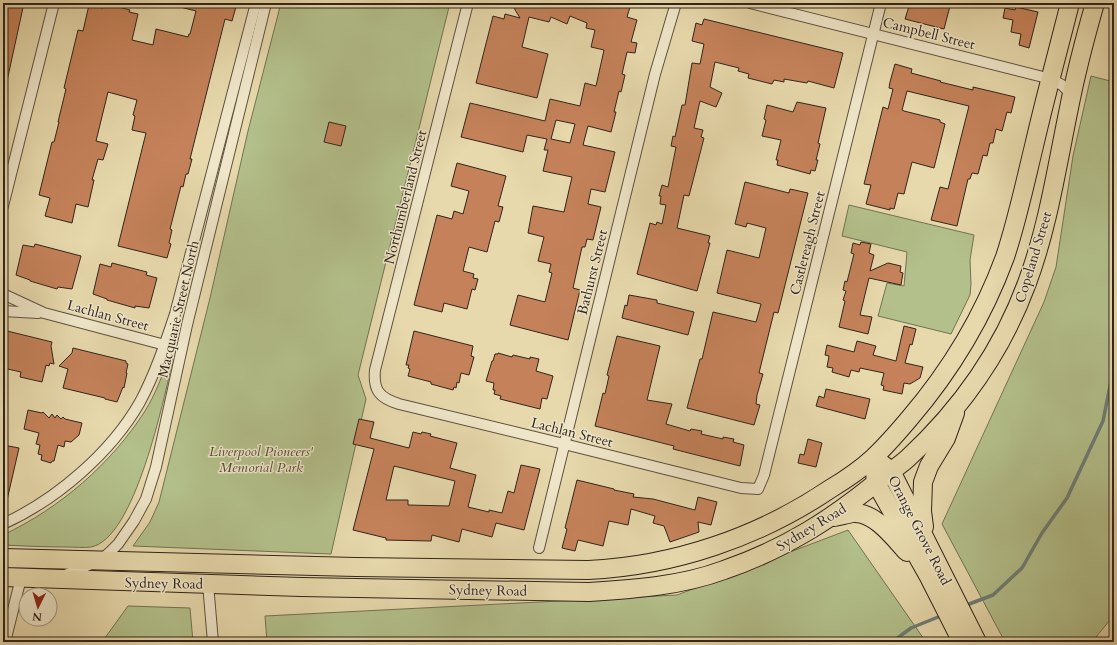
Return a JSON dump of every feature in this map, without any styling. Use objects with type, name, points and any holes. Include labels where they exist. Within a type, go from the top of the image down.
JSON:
[{"type":"highway","name":"Copeland Street","points":[[873,458],[931,393],[957,357],[985,306],[1012,234],[1070,3]]},
{"type":"highway","name":"Copeland Street","points":[[891,471],[905,460],[957,406],[979,378],[998,347],[1027,284],[1038,251],[1072,95],[1095,3]]},
{"type":"highway","points":[[926,538],[922,511],[923,482],[929,466],[946,438],[957,406]]},
{"type":"highway","name":"Sydney Road","points":[[3,558],[356,567],[588,570],[617,569],[645,564],[726,542],[773,523],[808,504],[849,477],[873,458]]},
{"type":"highway","name":"Orange Grove Road","points":[[873,458],[891,471],[926,538],[962,632],[977,642]]},
{"type":"highway","name":"Orange Grove Road","points":[[873,458],[876,483],[928,575],[948,598]]},
{"type":"highway","name":"Sydney Road","points":[[3,577],[301,587],[581,592],[634,590],[681,582],[723,570],[760,556],[801,536],[832,517],[891,471]]},
{"type":"highway","points":[[832,517],[854,513],[863,514],[872,518],[890,532],[928,575]]},
{"type":"highway","points":[[207,564],[208,584]]},
{"type":"street","points":[[3,206],[54,3]]},
{"type":"street","name":"Macquarie Street North","points":[[3,524],[46,499],[73,481],[113,440],[129,419],[149,383],[165,345],[175,314],[256,3]]},
{"type":"street","name":"Macquarie Street North","points":[[55,579],[101,560],[118,544],[134,521],[146,499],[156,467],[189,317],[266,3]]},
{"type":"street","name":"Northumberland Street","points":[[382,397],[376,389],[374,380],[375,370],[468,3]]},
{"type":"street","name":"Bathurst Street","points":[[539,548],[655,74],[676,3]]},
{"type":"street","name":"Campbell Street","points":[[750,3],[1051,78],[1062,85],[1072,95]]},
{"type":"street","name":"Castlereagh Street","points":[[758,489],[764,474],[881,3]]},
{"type":"street","name":"Lachlan Street","points":[[3,294],[44,313],[165,345]]},
{"type":"street","name":"Lachlan Street","points":[[3,311],[44,313]]},
{"type":"street","name":"Lachlan Street","points":[[382,397],[390,402],[741,488],[758,489]]},
{"type":"street","points":[[5,642],[21,578]]},
{"type":"street","points":[[208,584],[213,642]]},
{"type":"green space","name":"Liverpool Pioneers' Memorial Park","points":[[281,3],[450,3],[358,375],[366,399],[331,554],[133,546],[150,522],[159,502],[210,298],[248,131]]},
{"type":"green space","points":[[1091,76],[1114,82],[1114,615],[1092,642],[1005,642],[942,524],[1044,302],[1056,267],[1073,156]]},
{"type":"green space","points":[[849,205],[974,235],[970,260],[970,295],[951,334],[878,316],[887,283],[904,286],[907,252],[842,236]]},
{"type":"green space","points":[[169,358],[173,359],[163,404],[145,465],[134,494],[121,520],[107,538],[91,547],[3,545],[3,535],[44,512],[64,498],[83,483],[116,449],[149,405]]},
{"type":"green space","points":[[848,530],[926,642],[267,642],[265,616],[677,595]]},
{"type":"green space","points":[[128,606],[190,608],[193,642],[102,642]]},
{"type":"building","points":[[3,3],[24,3],[7,81],[3,80]]},
{"type":"building","points":[[104,3],[130,10],[129,12],[138,14],[132,40],[153,45],[156,29],[188,37],[190,34],[196,11],[176,6],[176,3],[237,3],[232,21],[225,19],[190,159],[192,159],[183,187],[181,186],[170,229],[172,230],[169,243],[171,244],[167,258],[118,246],[146,133],[132,130],[135,116],[133,115],[137,100],[108,92],[96,141],[108,144],[103,160],[98,159],[92,180],[94,180],[88,207],[76,204],[72,223],[45,216],[50,198],[39,195],[52,142],[54,142],[59,122],[66,89],[64,88],[78,30],[83,31],[89,5],[103,8]]},
{"type":"building","points":[[511,3],[624,3],[624,6],[630,7],[627,17],[637,20],[631,42],[637,43],[635,53],[627,52],[622,74],[625,75],[621,92],[619,91],[611,132],[588,126],[583,145],[615,152],[605,192],[591,189],[588,204],[601,207],[593,240],[587,239],[585,247],[582,247],[573,288],[580,290],[568,340],[510,325],[518,295],[545,302],[552,273],[549,272],[551,264],[538,261],[544,237],[528,233],[533,206],[564,212],[572,177],[543,171],[548,150],[544,150],[547,139],[527,135],[523,152],[461,137],[470,103],[545,121],[550,99],[580,106],[585,83],[596,86],[604,50],[591,47],[595,30],[586,28],[587,23],[570,16],[567,24],[551,17],[549,22],[529,17],[522,47],[548,54],[537,98],[476,83],[493,16],[504,19],[505,14],[520,18]],"holes":[[[556,120],[575,124],[570,143],[551,139]]]},
{"type":"building","points":[[910,3],[938,3],[950,6],[944,29],[905,19]]},
{"type":"building","points":[[1016,7],[1038,12],[1029,48],[1019,45],[1021,34],[1011,32],[1013,20],[1003,18],[1005,8],[1015,10]]},
{"type":"building","points":[[704,19],[843,53],[834,88],[808,81],[807,83],[784,79],[784,82],[774,80],[772,84],[748,78],[749,74],[738,71],[739,68],[715,62],[710,87],[722,93],[716,107],[700,101],[694,128],[703,130],[701,137],[704,138],[689,196],[684,195],[677,228],[710,236],[708,243],[710,243],[697,291],[637,274],[650,223],[656,225],[657,222],[662,224],[666,205],[660,204],[661,196],[659,196],[662,185],[668,187],[676,147],[671,146],[673,136],[675,137],[682,105],[685,105],[692,63],[700,64],[704,44],[692,41],[696,23],[702,25]]},
{"type":"building","points":[[895,64],[912,69],[911,73],[941,81],[940,82],[973,90],[973,87],[1015,97],[1011,113],[1007,112],[1002,131],[996,129],[993,143],[990,143],[987,156],[983,155],[978,174],[972,173],[970,179],[968,179],[957,226],[931,220],[940,187],[948,189],[969,106],[907,91],[902,110],[940,120],[940,122],[945,124],[934,168],[912,162],[904,194],[898,193],[894,209],[890,208],[890,210],[866,204],[871,185],[864,184],[883,107],[888,109],[893,89],[889,88]]},
{"type":"building","points":[[797,102],[826,108],[818,143],[820,144],[816,160],[818,160],[815,171],[811,170],[810,174],[777,165],[778,160],[776,160],[781,140],[762,136],[766,120],[764,119],[767,105],[793,112]]},
{"type":"building","points":[[329,122],[346,126],[341,146],[324,142]]},
{"type":"building","points":[[457,163],[506,176],[498,206],[503,207],[499,222],[495,221],[487,252],[469,247],[463,271],[474,274],[473,278],[478,279],[475,290],[472,289],[467,309],[444,303],[442,312],[414,305],[437,215],[452,219],[454,211],[463,214],[469,191],[451,186]]},
{"type":"building","points":[[745,182],[789,193],[790,189],[808,193],[778,313],[774,312],[759,373],[763,374],[756,404],[760,405],[754,425],[687,408],[700,359],[702,359],[713,312],[756,322],[761,304],[717,293],[727,250],[759,258],[766,228],[747,223],[746,227],[735,224]]},
{"type":"building","points":[[861,242],[871,244],[869,253],[874,255],[870,271],[888,263],[901,266],[900,272],[903,273],[901,285],[869,278],[860,315],[872,317],[868,334],[839,327],[845,301],[843,300],[846,291],[843,290],[845,281],[847,282],[854,254],[851,253],[853,243],[860,245]]},
{"type":"building","points":[[35,244],[81,256],[72,289],[58,287],[57,289],[16,275],[23,245],[34,247]]},
{"type":"building","points":[[112,263],[147,272],[146,275],[157,278],[149,308],[135,306],[135,308],[107,300],[93,294],[100,264],[111,267]]},
{"type":"building","points":[[629,295],[657,300],[657,303],[694,312],[688,335],[622,318],[625,305],[627,306]]},
{"type":"building","points":[[904,326],[916,329],[905,363],[923,367],[920,378],[910,384],[904,383],[902,394],[883,390],[884,386],[881,385],[884,373],[860,368],[859,372],[851,370],[849,377],[832,372],[833,368],[827,367],[829,356],[825,355],[827,345],[854,352],[857,341],[876,346],[873,355],[896,361]]},
{"type":"building","points":[[3,330],[52,342],[51,346],[54,364],[50,363],[49,366],[46,365],[42,382],[20,377],[21,372],[3,368]]},
{"type":"building","points":[[414,331],[473,346],[471,356],[474,357],[469,375],[461,373],[459,383],[457,382],[456,388],[454,387],[453,390],[408,376],[410,369],[408,368],[409,365],[406,365]]},
{"type":"building","points":[[617,336],[660,346],[647,400],[672,404],[666,424],[690,431],[691,429],[702,431],[701,434],[723,439],[723,437],[734,439],[733,442],[744,445],[740,466],[673,449],[674,446],[595,426],[603,393],[605,394],[609,376],[607,375]]},
{"type":"building","points":[[73,348],[126,361],[128,364],[124,388],[123,387],[117,402],[63,388],[68,369],[59,366],[72,353]]},
{"type":"building","points":[[498,353],[512,357],[513,355],[530,359],[530,357],[539,359],[536,371],[553,376],[547,399],[542,398],[540,409],[500,399],[501,396],[494,394],[494,383],[486,381],[495,354]]},
{"type":"building","points":[[826,389],[870,399],[865,419],[816,406],[819,396],[824,398]]},
{"type":"building","points":[[28,410],[43,412],[49,418],[52,414],[55,418],[57,415],[61,419],[63,417],[65,419],[82,423],[79,435],[71,442],[65,441],[64,447],[58,445],[54,461],[51,463],[41,460],[42,455],[38,454],[40,445],[36,444],[39,433],[24,429]]},
{"type":"building","points":[[359,419],[374,422],[370,438],[409,448],[413,432],[431,434],[430,436],[457,443],[450,468],[476,475],[468,507],[489,512],[489,510],[502,513],[508,491],[514,493],[521,465],[540,469],[524,530],[496,523],[492,537],[462,529],[459,542],[432,535],[431,541],[386,540],[386,538],[353,530],[374,449],[353,444]],"holes":[[[394,466],[455,481],[449,506],[408,505],[408,500],[386,500]]]},
{"type":"building","points":[[808,439],[822,443],[816,467],[798,463],[800,454],[804,455]]},
{"type":"building","points":[[3,445],[19,448],[7,500],[3,499]]},
{"type":"building","points":[[577,480],[634,494],[633,497],[653,499],[695,510],[698,497],[717,502],[711,525],[698,522],[699,532],[670,542],[664,526],[653,523],[655,516],[631,509],[628,525],[609,521],[603,546],[578,540],[575,551],[562,548],[567,529],[565,528]]},
{"type":"waterway","points":[[964,606],[993,595],[1022,568],[1042,533],[1067,498],[1103,421],[1111,381],[1114,332]]},
{"type":"waterway","points":[[892,642],[911,628],[943,615]]}]
